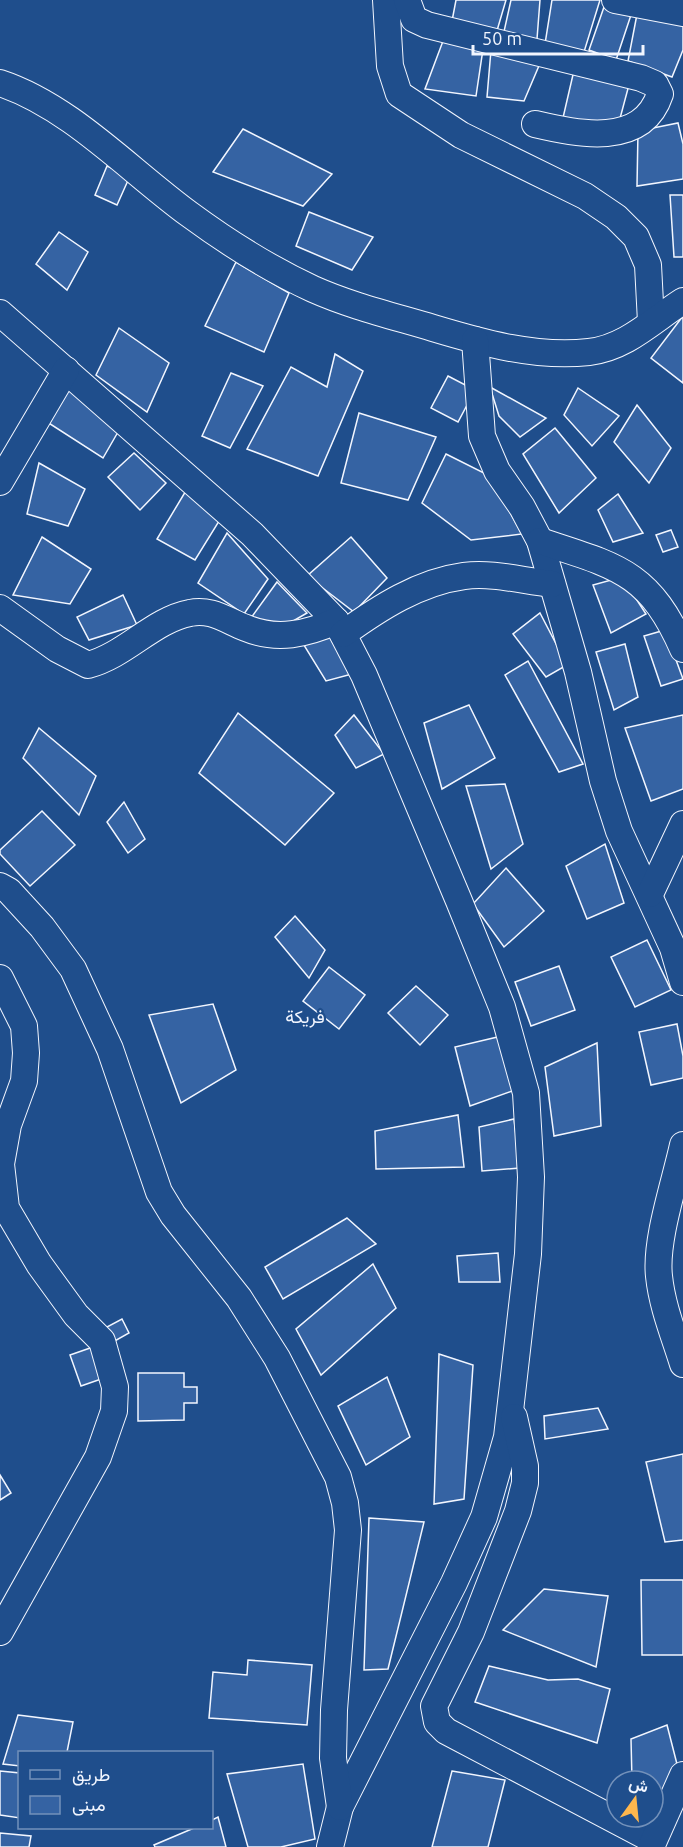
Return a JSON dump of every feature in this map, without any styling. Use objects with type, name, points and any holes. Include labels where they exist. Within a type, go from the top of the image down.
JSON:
[{"type":"street","points":[[375,0],[388,37]]},
{"type":"street","points":[[387,0],[393,80],[399,94],[461,135],[585,196],[616,217],[636,237],[648,266],[651,322]]},
{"type":"street","points":[[407,0],[414,19],[427,25],[641,78],[655,84],[660,94],[655,109],[646,118],[634,126],[615,131],[576,133],[535,124]]},
{"type":"street","points":[[615,0],[683,14]]},
{"type":"street","points":[[0,83],[65,117],[191,216],[254,256],[313,289],[377,312],[519,350],[589,352],[624,343],[683,301]]},
{"type":"street","points":[[0,313],[252,534],[339,628],[403,764],[459,901],[501,1007],[526,1093],[531,1177],[528,1254],[507,1437],[484,1517],[454,1584],[340,1807],[330,1847]]},
{"type":"street","points":[[475,340],[482,436],[497,471],[522,507],[540,541],[578,672],[603,781],[619,831],[673,948],[683,982]]},
{"type":"street","points":[[0,482],[66,370]]},
{"type":"street","points":[[540,541],[622,570],[636,579],[661,608],[683,649]]},
{"type":"street","points":[[0,608],[57,649],[88,665],[105,660],[167,620],[191,612],[217,614],[248,629],[277,635],[300,634],[339,628],[414,591],[465,576],[501,577],[552,584]]},
{"type":"street","points":[[650,894],[683,824]]},
{"type":"street","points":[[0,886],[9,891],[42,927],[73,969],[110,1049],[159,1192],[173,1215],[239,1298],[278,1358],[338,1477],[345,1503],[348,1530],[334,1710],[333,1758],[340,1807]]},
{"type":"street","points":[[0,978],[24,1026],[26,1053],[24,1081],[4,1124],[0,1164],[6,1208],[39,1264],[76,1315],[102,1341],[115,1387],[114,1411],[99,1457],[0,1632]]},
{"type":"street","points":[[683,1145],[659,1245],[658,1274],[663,1302],[683,1364]]},
{"type":"street","points":[[512,1406],[525,1466],[525,1483],[518,1511],[471,1632],[439,1695],[434,1713],[437,1722],[446,1731],[652,1844],[683,1775]]},
{"type":"building","points":[[456,0],[506,0],[496,34],[452,21]]},
{"type":"building","points":[[511,0],[540,0],[537,39],[503,36]]},
{"type":"building","points":[[552,0],[600,0],[584,52],[545,44]]},
{"type":"building","points":[[604,7],[631,15],[616,60],[589,50]]},
{"type":"building","points":[[638,9],[683,21],[683,50],[672,77],[628,61]]},
{"type":"building","points":[[443,41],[483,49],[476,96],[425,89]]},
{"type":"building","points":[[491,50],[541,61],[524,101],[487,97]]},
{"type":"building","points":[[575,66],[630,81],[618,126],[562,122]]},
{"type":"building","points":[[678,123],[683,144],[683,179],[637,186],[638,131]]},
{"type":"building","points":[[243,129],[332,174],[303,206],[213,172]]},
{"type":"building","points":[[107,166],[130,176],[117,205],[95,195]]},
{"type":"building","points":[[670,195],[683,195],[683,257],[674,257]]},
{"type":"building","points":[[309,212],[373,237],[352,270],[296,246]]},
{"type":"building","points":[[59,232],[88,252],[67,290],[36,264]]},
{"type":"building","points":[[236,262],[289,293],[264,352],[205,326]]},
{"type":"building","points":[[683,316],[683,383],[651,358]]},
{"type":"building","points":[[119,328],[169,363],[147,412],[96,375]]},
{"type":"building","points":[[335,354],[363,371],[318,476],[247,449],[291,367],[327,387]]},
{"type":"building","points":[[231,373],[263,386],[230,448],[202,436]]},
{"type":"building","points":[[448,376],[475,390],[458,422],[431,408]]},
{"type":"building","points":[[71,386],[118,432],[103,458],[44,420]]},
{"type":"building","points":[[490,387],[546,418],[520,437],[499,416]]},
{"type":"building","points":[[578,388],[619,416],[592,446],[564,415]]},
{"type":"building","points":[[637,405],[671,448],[649,483],[614,442]]},
{"type":"building","points":[[359,413],[436,437],[408,500],[341,483]]},
{"type":"building","points":[[555,428],[596,478],[559,513],[523,454]]},
{"type":"building","points":[[134,453],[166,483],[140,510],[108,477]]},
{"type":"building","points":[[446,454],[490,476],[522,534],[471,540],[422,503]]},
{"type":"building","points":[[39,463],[85,489],[68,526],[27,514]]},
{"type":"building","points":[[187,489],[221,518],[195,560],[157,539]]},
{"type":"building","points":[[618,494],[643,533],[613,542],[598,510]]},
{"type":"building","points":[[671,530],[678,547],[663,552],[656,535]]},
{"type":"building","points":[[227,533],[268,579],[244,614],[198,583]]},
{"type":"building","points":[[42,537],[91,569],[70,604],[13,595]]},
{"type":"building","points":[[351,537],[387,578],[354,612],[307,576]]},
{"type":"building","points":[[622,577],[646,614],[611,633],[593,585]]},
{"type":"building","points":[[277,582],[307,613],[288,624],[248,622]]},
{"type":"building","points":[[123,595],[137,625],[89,640],[77,617]]},
{"type":"building","points":[[540,613],[567,665],[546,677],[513,634]]},
{"type":"building","points":[[665,630],[683,679],[661,686],[644,636]]},
{"type":"building","points":[[334,631],[352,674],[326,681],[302,642]]},
{"type":"building","points":[[625,644],[638,697],[614,710],[596,652]]},
{"type":"building","points":[[528,661],[583,764],[559,772],[505,675]]},
{"type":"building","points":[[469,705],[495,758],[442,789],[424,723]]},
{"type":"building","points":[[238,713],[334,793],[285,845],[199,773]]},
{"type":"building","points":[[354,715],[384,754],[356,768],[335,735]]},
{"type":"building","points":[[683,715],[683,789],[651,801],[625,728]]},
{"type":"building","points":[[39,728],[96,776],[79,815],[23,758]]},
{"type":"building","points":[[505,784],[523,844],[491,869],[466,786]]},
{"type":"building","points":[[124,802],[145,839],[128,853],[107,822]]},
{"type":"building","points":[[42,811],[75,845],[30,886],[0,854],[0,850]]},
{"type":"building","points":[[605,844],[624,903],[587,919],[566,866]]},
{"type":"building","points":[[506,868],[544,911],[504,947],[473,904]]},
{"type":"building","points":[[295,916],[325,950],[309,978],[275,937]]},
{"type":"building","points":[[647,940],[671,990],[635,1007],[611,957]]},
{"type":"building","points":[[559,966],[575,1010],[531,1026],[515,982]]},
{"type":"building","points":[[329,967],[365,995],[339,1029],[303,1001]]},
{"type":"building","points":[[416,986],[448,1015],[420,1045],[388,1013]]},
{"type":"building","points":[[213,1004],[236,1070],[181,1103],[149,1015]]},
{"type":"building","points":[[677,1024],[683,1056],[683,1078],[651,1085],[639,1032]]},
{"type":"building","points":[[506,1035],[515,1090],[470,1106],[455,1047]]},
{"type":"building","points":[[597,1043],[601,1126],[554,1136],[545,1067]]},
{"type":"building","points":[[458,1115],[464,1167],[376,1169],[375,1131]]},
{"type":"building","points":[[514,1119],[520,1168],[482,1171],[479,1127]]},
{"type":"building","points":[[347,1218],[376,1244],[283,1299],[265,1267]]},
{"type":"building","points":[[498,1253],[500,1282],[459,1282],[457,1256]]},
{"type":"building","points":[[373,1264],[396,1308],[321,1375],[296,1329]]},
{"type":"building","points":[[122,1319],[129,1333],[113,1342],[105,1328]]},
{"type":"building","points":[[93,1347],[104,1378],[81,1386],[70,1355]]},
{"type":"building","points":[[439,1354],[473,1365],[464,1499],[434,1504]]},
{"type":"building","points":[[138,1373],[184,1373],[184,1387],[197,1387],[197,1403],[184,1403],[184,1420],[138,1421]]},
{"type":"building","points":[[387,1377],[410,1437],[366,1465],[338,1406]]},
{"type":"building","points":[[598,1408],[608,1429],[545,1439],[544,1416]]},
{"type":"building","points":[[683,1454],[683,1540],[665,1542],[646,1462]]},
{"type":"building","points":[[0,1475],[11,1493],[0,1500]]},
{"type":"building","points":[[369,1518],[424,1522],[388,1669],[364,1670]]},
{"type":"building","points":[[641,1580],[683,1580],[683,1655],[642,1655]]},
{"type":"building","points":[[544,1589],[608,1596],[596,1667],[503,1630]]},
{"type":"building","points":[[248,1660],[312,1665],[307,1725],[209,1718],[213,1672],[247,1675]]},
{"type":"building","points":[[489,1666],[548,1680],[578,1679],[610,1689],[597,1743],[475,1702]]},
{"type":"building","points":[[18,1715],[73,1722],[67,1751],[18,1751],[18,1766],[3,1764]]},
{"type":"building","points":[[667,1725],[678,1768],[666,1797],[665,1769],[632,1769],[631,1739]]},
{"type":"building","points":[[303,1764],[315,1839],[281,1847],[248,1847],[227,1774]]},
{"type":"building","points":[[0,1771],[18,1773],[18,1818],[0,1815]]},
{"type":"building","points":[[452,1771],[505,1780],[488,1847],[432,1847]]},
{"type":"building","points":[[218,1817],[226,1847],[155,1847],[154,1845],[192,1829],[213,1829],[213,1820]]},
{"type":"building","points":[[0,1833],[31,1836],[29,1847],[0,1847]]},
{"type":"district","name":"فريكة","points":[[305,1017]]}]
